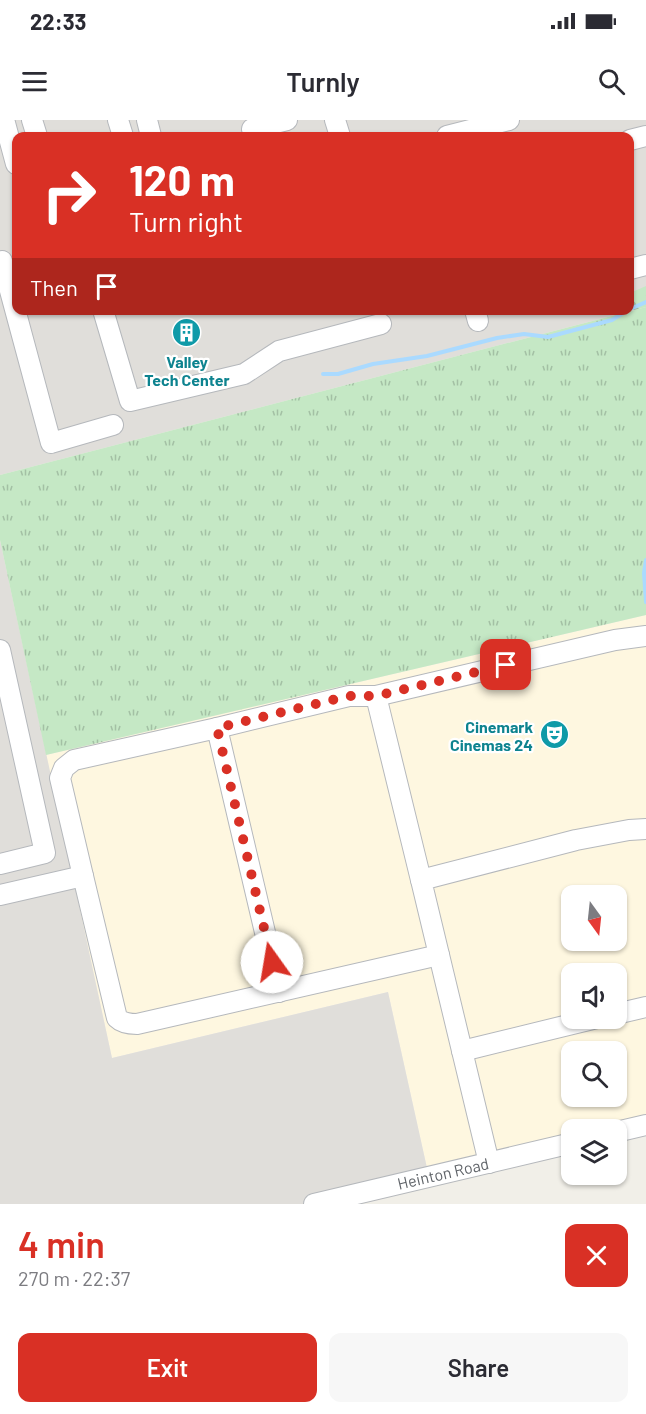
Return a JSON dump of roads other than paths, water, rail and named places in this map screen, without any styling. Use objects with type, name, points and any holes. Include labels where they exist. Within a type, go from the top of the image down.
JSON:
[{"type":"street","points":[[252,129],[287,120]]},
{"type":"street","points":[[439,120],[451,132]]},
{"type":"street","points":[[465,132],[509,120]]},
{"type":"street","points":[[6,123],[12,148]]},
{"type":"street","points":[[6,259],[12,292]]},
{"type":"street","points":[[17,315],[51,443],[113,425]]},
{"type":"street","points":[[104,315],[130,400],[244,374],[279,351],[381,324]]},
{"type":"street","points":[[439,955],[136,1024],[120,1021],[117,1018],[60,778],[68,764],[74,760],[349,696],[376,696],[615,640],[646,636]]},
{"type":"street","points":[[0,650],[45,853],[0,864]]},
{"type":"street","points":[[376,696],[489,1162]]},
{"type":"street","points":[[217,728],[279,992]]},
{"type":"street","points":[[421,880],[576,840],[629,830],[646,830]]},
{"type":"street","points":[[0,895],[83,876]]},
{"type":"street","points":[[627,1011],[646,1007]]},
{"type":"street","points":[[462,1051],[561,1027]]},
{"type":"street","points":[[627,1129],[646,1125]]},
{"type":"street","name":"Heinton Road","points":[[314,1204],[561,1146]]},
{"type":"waterway","points":[[634,307],[646,302]]},
{"type":"waterway","points":[[323,374],[338,374],[373,364],[427,356],[497,338],[524,334],[548,337],[612,320],[620,315]]},
{"type":"waterway","points":[[646,560],[644,573],[646,602]]},
{"type":"place","name":"Valley Tech Center","points":[[187,333]]},
{"type":"place","name":"Cinemark Cinemas 24","points":[[554,735]]}]
